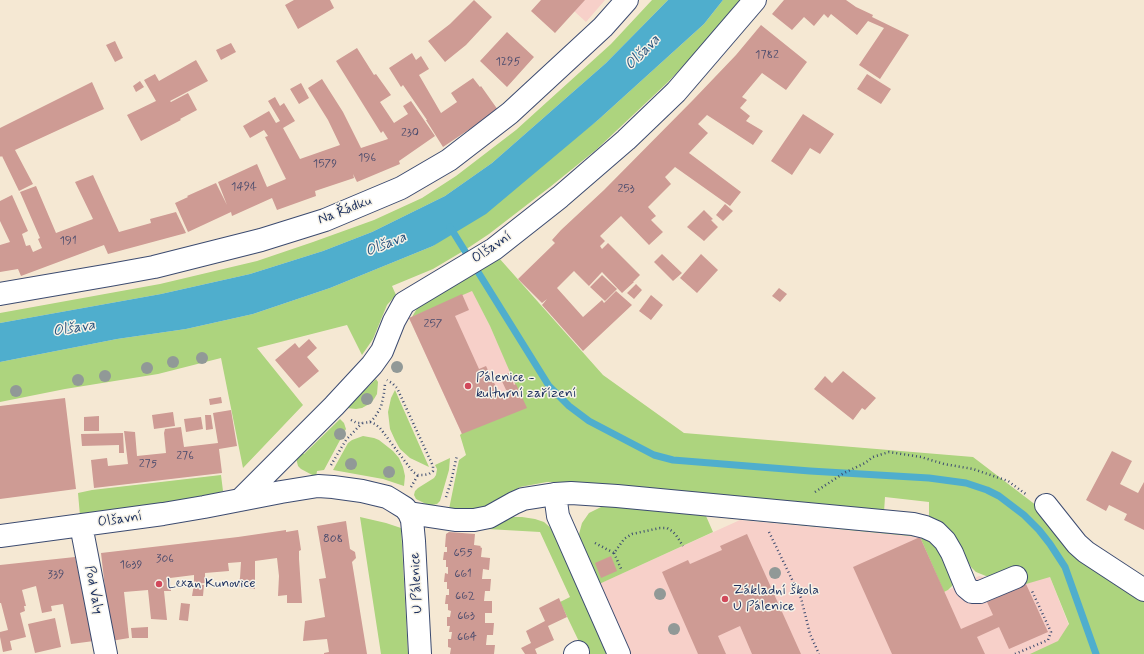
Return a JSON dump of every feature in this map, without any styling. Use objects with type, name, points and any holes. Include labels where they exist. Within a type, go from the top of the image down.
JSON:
[{"type":"street","name":"Na Řádku","points":[[0,294],[154,267],[246,244],[324,220],[401,188],[449,160],[510,113],[603,26],[627,0]]},
{"type":"street","name":"Olšavní","points":[[240,500],[283,455],[334,406],[378,357],[387,340],[394,320],[404,303],[494,249],[560,197],[626,140],[676,92],[754,0]]},
{"type":"street","points":[[283,455],[284,466],[289,478],[298,485],[315,487]]},
{"type":"street","name":"Olšavní","points":[[0,536],[197,508],[315,487],[362,491],[387,498],[400,504],[409,513]]},
{"type":"street","points":[[409,513],[455,520],[474,520],[495,514],[523,499],[571,493],[913,524],[936,532],[945,541],[952,553],[966,587],[972,592],[980,592],[1016,577]]},
{"type":"street","points":[[555,494],[558,516],[619,654]]},
{"type":"street","points":[[1046,505],[1077,544],[1086,552],[1144,590]]},
{"type":"street","name":"U Pálenice","points":[[409,513],[412,520],[414,534],[420,654]]},
{"type":"street","name":"Pod Valy","points":[[81,525],[106,654]]},
{"type":"path","points":[[370,422],[380,428],[413,472],[418,475],[424,475],[433,471],[433,466],[397,388],[385,379]]},
{"type":"path","points":[[315,487],[326,474],[346,440],[363,423]]},
{"type":"path","points":[[812,493],[844,473],[874,457],[889,452],[921,457],[944,464],[973,469],[1008,482],[1030,497],[1046,505]]},
{"type":"path","points":[[437,518],[451,482],[457,455]]},
{"type":"path","points":[[770,510],[767,527],[801,598],[810,634],[819,654]]},
{"type":"path","points":[[614,553],[624,539],[632,534],[660,528],[667,528],[672,531],[683,546]]},
{"type":"path","points":[[567,536],[579,534],[614,553],[622,570]]},
{"type":"path","points":[[1015,654],[1048,640],[1051,632],[1026,577],[1016,577]]},
{"type":"shaded area","points":[[562,0],[605,0],[586,22]]},
{"type":"shaded area","points":[[472,290],[527,408],[462,434],[409,318]]},
{"type":"shaded area","points":[[740,520],[920,537],[944,592],[979,576],[994,576],[1018,566],[1050,577],[1080,654],[586,654],[590,588]]},
{"type":"green space","points":[[652,0],[668,0],[606,63],[492,163],[445,196],[372,232],[323,251],[250,274],[161,294],[0,323],[0,313],[160,284],[257,261],[374,220],[422,198],[456,176],[516,130],[611,44]]},
{"type":"green space","points":[[723,0],[743,0],[722,25],[668,82],[597,149],[489,234],[433,269],[392,286],[396,295],[387,305],[373,339],[362,355],[347,325],[257,348],[303,405],[243,468],[221,358],[158,374],[65,389],[0,402],[0,362],[117,339],[186,329],[253,314],[330,288],[433,246],[598,120],[704,24]]},
{"type":"green space","points":[[499,258],[603,375],[684,433],[973,457],[1041,509],[1144,595],[1144,654],[1030,654],[1058,641],[1069,624],[1050,577],[1026,584],[1018,566],[994,576],[986,576],[976,572],[971,567],[956,542],[929,519],[929,502],[885,497],[884,512],[574,483],[547,482],[520,487],[481,509],[449,509],[459,460],[466,455],[460,435],[516,386],[490,326],[472,291],[412,317],[419,305]]},
{"type":"green space","points":[[376,379],[378,382],[377,394],[371,403],[362,408],[347,408]]},
{"type":"green space","points":[[395,390],[429,467],[410,458],[400,449],[390,429],[388,412],[391,398]]},
{"type":"green space","points":[[340,419],[344,423],[346,429],[324,470],[317,471],[316,477],[301,469],[298,466],[296,458],[300,451],[304,454]]},
{"type":"green space","points":[[363,436],[379,440],[399,458],[405,476],[404,486],[383,479],[333,470],[348,443]]},
{"type":"green space","points":[[450,458],[449,470],[440,501],[437,504],[428,505],[416,499],[414,495],[415,491],[436,475],[437,469],[435,465]]},
{"type":"green space","points":[[221,475],[223,491],[208,496],[80,516],[78,493],[92,490]]},
{"type":"green space","points":[[615,503],[931,537],[954,579],[952,586],[944,592],[920,537],[706,516],[713,532],[597,585],[580,543],[579,534],[582,523],[589,513],[607,504]]},
{"type":"green space","points":[[360,517],[401,528],[408,654],[381,654]]},
{"type":"green space","points":[[512,517],[535,519],[544,522],[553,530],[610,654],[585,654],[560,602],[570,597],[540,532],[487,529],[499,521]]},
{"type":"water","name":"Olšava","points":[[668,0],[723,0],[704,24],[598,120],[486,214],[433,246],[330,288],[253,314],[186,329],[117,339],[0,362],[0,323],[161,294],[250,274],[323,251],[372,232],[445,196],[492,163],[606,63]]},
{"type":"building","points":[[294,0],[330,0],[334,8],[298,29],[285,5]]},
{"type":"building","points":[[474,0],[492,17],[466,45],[445,62],[428,41],[450,24]]},
{"type":"building","points":[[541,0],[585,0],[555,33],[531,11]]},
{"type":"building","points":[[784,0],[846,0],[856,7],[873,15],[872,17],[909,35],[880,79],[859,65],[884,28],[868,21],[857,35],[831,14],[828,18],[824,14],[814,26],[804,17],[792,30],[772,14]]},
{"type":"building","points":[[761,25],[807,62],[786,90],[762,73],[742,97],[747,100],[740,108],[750,116],[746,121],[763,131],[753,145],[707,115],[698,124],[708,133],[689,153],[741,192],[730,206],[675,167],[665,177],[671,184],[648,207],[656,216],[651,220],[663,232],[649,245],[621,216],[600,236],[605,241],[600,246],[602,249],[608,243],[640,275],[622,293],[602,272],[589,286],[574,271],[557,288],[583,317],[602,300],[604,303],[616,291],[632,305],[583,351],[542,305],[547,299],[542,303],[518,279],[555,243],[552,240],[561,230],[604,190],[693,100],[736,55]]},
{"type":"building","points":[[507,32],[534,57],[507,87],[480,61]]},
{"type":"building","points":[[115,41],[123,58],[115,62],[106,45]]},
{"type":"building","points":[[231,43],[236,52],[221,60],[216,50]]},
{"type":"building","points":[[357,48],[374,75],[376,74],[391,95],[380,102],[394,123],[408,114],[403,106],[411,101],[435,136],[399,161],[400,164],[357,182],[353,174],[354,178],[315,191],[316,196],[277,210],[272,198],[232,216],[231,212],[188,232],[175,203],[188,197],[187,196],[216,183],[227,205],[218,182],[257,164],[267,187],[286,179],[265,137],[268,136],[264,130],[250,138],[243,126],[269,111],[276,123],[280,121],[268,101],[275,97],[280,106],[284,103],[295,121],[283,128],[300,159],[340,145],[328,120],[308,88],[322,79],[343,112],[361,148],[388,139],[383,131],[381,133],[336,61]]},
{"type":"building","points":[[412,53],[416,60],[421,56],[429,69],[419,75],[441,113],[457,102],[451,93],[473,78],[480,87],[481,86],[498,110],[443,147],[427,120],[403,85],[401,87],[389,68]]},
{"type":"building","points":[[196,60],[208,81],[170,101],[171,102],[188,93],[197,110],[141,141],[127,115],[156,101],[144,80],[155,74],[159,81]]},
{"type":"building","points":[[867,74],[891,89],[881,104],[857,89]]},
{"type":"building","points":[[140,81],[144,87],[136,92],[133,86]]},
{"type":"building","points":[[92,82],[104,109],[15,150],[33,184],[19,191],[2,156],[0,156],[0,128]]},
{"type":"building","points":[[301,83],[309,98],[299,104],[290,89]]},
{"type":"building","points":[[803,114],[834,134],[820,154],[810,148],[792,175],[771,161]]},
{"type":"building","points":[[93,175],[119,232],[151,223],[150,219],[176,212],[186,233],[108,254],[104,245],[21,276],[18,269],[0,272],[0,245],[10,242],[0,221],[0,201],[12,195],[28,231],[22,234],[26,246],[30,245],[33,252],[42,248],[38,239],[40,238],[20,192],[36,186],[56,233],[93,219],[75,182]]},
{"type":"building","points":[[725,204],[733,211],[723,221],[716,215]]},
{"type":"building","points":[[704,210],[713,219],[711,220],[718,227],[704,241],[687,227]]},
{"type":"building","points":[[662,254],[682,273],[673,281],[654,262]]},
{"type":"building","points":[[701,254],[718,270],[697,293],[680,278]]},
{"type":"building","points":[[602,275],[617,289],[605,301],[590,287]]},
{"type":"building","points":[[636,284],[642,290],[634,299],[627,293]]},
{"type":"building","points":[[779,288],[787,294],[780,302],[772,296]]},
{"type":"building","name":"Pálenice - kulturní zařízení","points":[[462,294],[469,310],[455,316],[479,369],[486,366],[500,395],[507,392],[500,377],[509,373],[527,408],[462,434],[409,318]]},
{"type":"building","points":[[651,295],[663,305],[651,320],[639,311]]},
{"type":"building","points":[[309,339],[317,348],[307,357],[319,371],[299,388],[275,360],[295,343],[299,348]]},
{"type":"building","points":[[843,371],[876,398],[865,410],[862,408],[853,420],[814,389],[825,376],[832,383]]},
{"type":"building","points":[[221,397],[222,403],[210,405],[209,399]]},
{"type":"building","points":[[65,398],[76,489],[0,499],[0,406]]},
{"type":"building","points":[[231,410],[237,446],[219,449],[222,473],[94,488],[91,460],[107,458],[108,466],[128,464],[124,431],[135,432],[137,456],[166,453],[165,429],[181,427],[184,447],[218,443],[213,413]]},
{"type":"building","points":[[173,412],[175,426],[154,429],[152,415]]},
{"type":"building","points":[[205,415],[211,415],[213,429],[206,430]]},
{"type":"building","points":[[99,416],[99,431],[84,431],[84,417]]},
{"type":"building","points":[[201,417],[203,429],[186,432],[184,419]]},
{"type":"building","points":[[123,433],[124,453],[119,453],[119,445],[82,446],[81,434]]},
{"type":"building","points":[[1112,451],[1132,461],[1120,484],[1138,493],[1144,482],[1144,530],[1124,520],[1127,514],[1109,505],[1106,511],[1086,500]]},
{"type":"building","points":[[346,521],[350,549],[355,552],[356,558],[352,562],[367,654],[324,654],[329,652],[327,639],[303,641],[305,621],[325,617],[319,579],[326,578],[317,526]]},
{"type":"building","points":[[286,530],[286,532],[298,530],[301,550],[299,551],[299,559],[302,603],[287,603],[287,595],[278,596],[279,576],[277,558],[255,561],[255,589],[237,586],[240,578],[241,562],[228,563],[229,571],[205,573],[205,583],[194,584],[194,575],[170,578],[171,591],[164,591],[167,620],[151,619],[148,590],[124,592],[129,638],[111,641],[101,553]]},
{"type":"building","points":[[449,532],[475,534],[474,545],[481,546],[481,557],[490,558],[489,570],[483,569],[482,579],[491,579],[490,591],[485,591],[484,601],[492,601],[492,613],[485,613],[485,623],[494,623],[493,635],[487,635],[486,645],[495,645],[494,654],[450,654],[451,648],[448,647],[448,639],[451,639],[452,632],[449,632],[450,626],[447,626],[447,617],[450,617],[451,611],[448,610],[448,604],[445,604],[446,595],[449,595],[449,589],[447,589],[447,582],[444,582],[445,573],[448,574],[448,567],[446,567],[446,560],[443,560],[444,552],[447,552],[447,547],[445,547],[446,534]]},
{"type":"building","name":"Základní škola U Pálenice","points":[[747,534],[801,654],[752,654],[740,626],[718,636],[726,654],[698,654],[662,572],[688,560],[690,564],[722,550],[720,546]]},
{"type":"building","points":[[920,537],[961,629],[993,615],[987,602],[1026,584],[1048,632],[1009,649],[999,627],[977,637],[985,654],[892,654],[853,567]]},
{"type":"building","points":[[611,556],[617,571],[601,578],[595,563]]},
{"type":"building","points":[[75,557],[94,641],[71,644],[63,604],[51,606],[52,611],[42,613],[36,586],[22,590],[26,606],[24,606],[25,611],[20,613],[26,637],[10,641],[12,650],[3,652],[0,632],[8,630],[0,603],[0,565]]},
{"type":"building","points":[[194,584],[204,585],[203,596],[192,596]]},
{"type":"building","points":[[559,598],[567,617],[548,626],[554,640],[535,649],[537,654],[525,654],[521,648],[531,643],[526,631],[545,621],[539,608]]},
{"type":"building","points":[[181,603],[190,604],[188,621],[179,620]]},
{"type":"building","points":[[55,618],[61,647],[35,653],[28,624]]},
{"type":"building","points":[[148,627],[148,638],[132,638],[131,628]]},
{"type":"waterway","points":[[450,227],[549,386],[569,406],[589,421],[654,455],[673,460],[810,471],[929,478],[966,483],[987,490],[999,496],[1024,515],[1050,544],[1065,567],[1096,654]]},
{"type":"place","name":"Pálenice - kulturní zařízení","points":[[468,386]]},
{"type":"place","name":"Lexan Kunovice","points":[[159,584]]},
{"type":"place","name":"Základní škola U Pálenice","points":[[725,599]]}]
